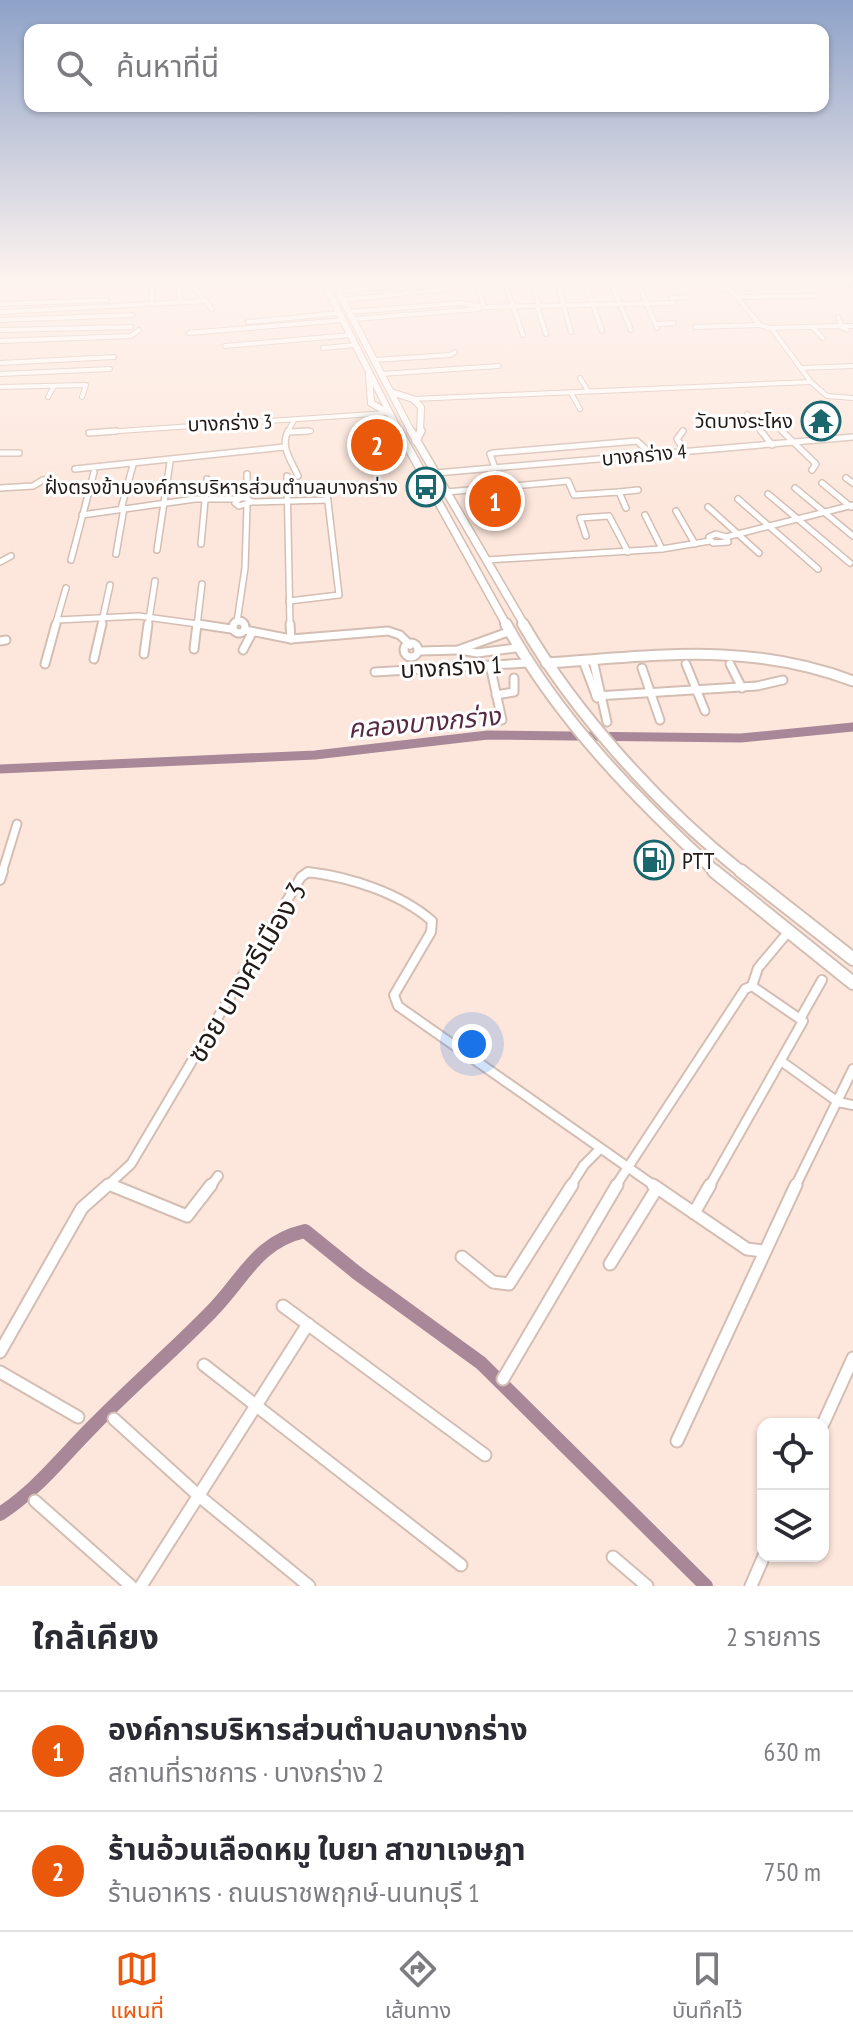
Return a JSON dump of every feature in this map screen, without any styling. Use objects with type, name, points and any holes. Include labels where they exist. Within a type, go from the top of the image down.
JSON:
[{"type":"main road","points":[[361,355],[516,648],[578,730],[663,823],[716,872],[853,983]]},
{"type":"main road","points":[[371,355],[416,441],[546,663],[603,726],[613,745],[672,808],[730,862],[853,959]]},
{"type":"main road","points":[[369,372],[369,398],[379,409],[389,413]]},
{"type":"main road","points":[[391,392],[413,399],[421,407],[421,431],[416,441]]},
{"type":"street","points":[[374,360],[450,355]]},
{"type":"street","points":[[791,355],[811,382],[829,397],[853,398]]},
{"type":"street","points":[[0,363],[114,357]]},
{"type":"street","points":[[381,374],[499,366]]},
{"type":"street","points":[[801,368],[853,366]]},
{"type":"street","points":[[0,374],[110,369]]},
{"type":"street","points":[[580,378],[588,391]]},
{"type":"street","points":[[413,399],[811,382]]},
{"type":"street","points":[[0,387],[98,384]]},
{"type":"street","points":[[82,397],[86,385]]},
{"type":"street","points":[[48,397],[54,386]]},
{"type":"street","points":[[571,393],[580,409]]},
{"type":"street","points":[[421,407],[433,398]]},
{"type":"street","points":[[372,414],[379,409]]},
{"type":"street","name":"บางกร่าง 3","points":[[89,433],[389,413]]},
{"type":"street","points":[[767,413],[792,443],[816,464],[817,467],[812,470]]},
{"type":"street","points":[[747,414],[772,445]]},
{"type":"street","points":[[163,418],[164,426]]},
{"type":"street","points":[[294,420],[283,441],[298,476]]},
{"type":"street","points":[[290,432],[311,431]]},
{"type":"street","points":[[683,431],[677,439],[685,451]]},
{"type":"street","name":"บางกร่าง 4","points":[[436,473],[853,437]]},
{"type":"street","points":[[495,468],[490,454],[493,453],[637,441],[649,461]]},
{"type":"street","points":[[75,469],[284,447]]},
{"type":"street","points":[[0,453],[19,453]]},
{"type":"street","points":[[157,550],[170,462]]},
{"type":"street","points":[[116,554],[133,465]]},
{"type":"street","points":[[71,560],[94,472]]},
{"type":"street","points":[[231,629],[237,622],[245,568],[247,474]]},
{"type":"street","points":[[287,476],[292,558],[289,601],[291,639]]},
{"type":"street","points":[[846,478],[853,483]]},
{"type":"street","points":[[201,544],[207,479]]},
{"type":"street","points":[[0,488],[33,486],[43,480]]},
{"type":"street","points":[[447,492],[568,481],[574,495],[638,490]]},
{"type":"street","points":[[822,483],[852,506]]},
{"type":"street","points":[[289,601],[339,595],[326,485]]},
{"type":"street","points":[[795,488],[853,536]]},
{"type":"street","points":[[619,492],[626,508]]},
{"type":"street","points":[[768,494],[850,563]]},
{"type":"street","points":[[82,515],[204,498],[237,499],[236,505],[328,500]]},
{"type":"street","points":[[738,499],[818,569]]},
{"type":"street","points":[[484,558],[535,559],[662,549],[710,541],[712,534],[726,537],[852,506]]},
{"type":"street","points":[[708,507],[759,553]]},
{"type":"street","points":[[676,511],[695,544]]},
{"type":"street","points":[[645,515],[662,549]]},
{"type":"street","points":[[586,536],[580,518],[609,516],[628,552]]},
{"type":"street","points":[[0,562],[11,556]]},
{"type":"street","points":[[144,654],[155,581]]},
{"type":"street","points":[[194,649],[202,584]]},
{"type":"street","points":[[94,659],[110,585]]},
{"type":"street","points":[[45,664],[66,588]]},
{"type":"street","points":[[57,620],[149,616],[291,639],[388,631],[400,635],[420,651],[477,653],[516,648]]},
{"type":"street","points":[[237,622],[246,624],[249,632],[243,650]]},
{"type":"street","points":[[458,650],[508,632]]},
{"type":"street","points":[[490,640],[498,650]]},
{"type":"street","points":[[546,663],[740,653],[809,665],[853,681]]},
{"type":"street","points":[[588,660],[600,698],[603,726]]},
{"type":"street","name":"บางกร่าง 1","points":[[375,672],[527,663]]},
{"type":"street","points":[[686,664],[705,711]]},
{"type":"street","points":[[730,664],[742,688]]},
{"type":"street","points":[[490,665],[502,720]]},
{"type":"street","points":[[642,668],[660,720]]},
{"type":"street","points":[[496,695],[514,692],[514,678]]},
{"type":"street","points":[[600,698],[742,688],[783,680]]},
{"type":"street","points":[[0,880],[17,824]]},
{"type":"street","name":"ซอย บางศรีเมือง 3","points":[[0,1352],[82,1208],[131,1164],[272,922],[301,877],[312,872],[380,892],[432,921],[431,932],[394,995],[398,1006],[747,1249],[763,1251]]},
{"type":"street","points":[[503,1379],[625,1166],[704,1046],[745,989],[752,986],[758,968],[789,931]]},
{"type":"street","points":[[800,1019],[822,980]]},
{"type":"street","points":[[694,1213],[803,1021],[752,986]]},
{"type":"street","points":[[781,1061],[838,1102],[853,1105]]},
{"type":"street","points":[[677,1441],[763,1251],[853,1069]]},
{"type":"street","points":[[462,1257],[493,1282],[509,1284],[584,1165],[600,1149]]},
{"type":"street","points":[[110,1184],[187,1216],[218,1176]]},
{"type":"street","points":[[610,1264],[657,1188]]},
{"type":"street","points":[[283,1306],[485,1455]]},
{"type":"street","points":[[141,1586],[308,1324]]},
{"type":"street","points":[[826,1418],[853,1358]]},
{"type":"street","points":[[204,1365],[461,1565]]},
{"type":"street","points":[[0,1372],[78,1417]]},
{"type":"street","points":[[114,1419],[199,1496],[309,1586]]},
{"type":"street","points":[[35,1501],[131,1586]]},
{"type":"street","points":[[613,1557],[647,1586]]},
{"type":"street","points":[[751,1586],[761,1562]]},
{"type":"waterway","name":"คลองบางกร่าง","points":[[0,769],[315,755],[488,735],[741,738],[853,727]]},
{"type":"waterway","points":[[0,1514],[38,1484],[107,1412],[197,1326],[262,1253],[288,1236],[305,1231],[357,1273],[481,1363],[706,1586]]},
{"type":"place","name":"วัดบางระโหง","points":[[821,421]]},
{"type":"place","name":"ร้านอ้วนเลือดหมู ใบยา สาขาเจษฎา","points":[[377,445]]},
{"type":"place","name":"ฝั่งตรงข้ามองค์การบริหารส่วนตำบลบางกร่าง","points":[[426,487]]},
{"type":"place","name":"องค์การบริหารส่วนตำบลบางกร่าง","points":[[495,501]]},
{"type":"place","name":"PTT","points":[[654,860]]}]
